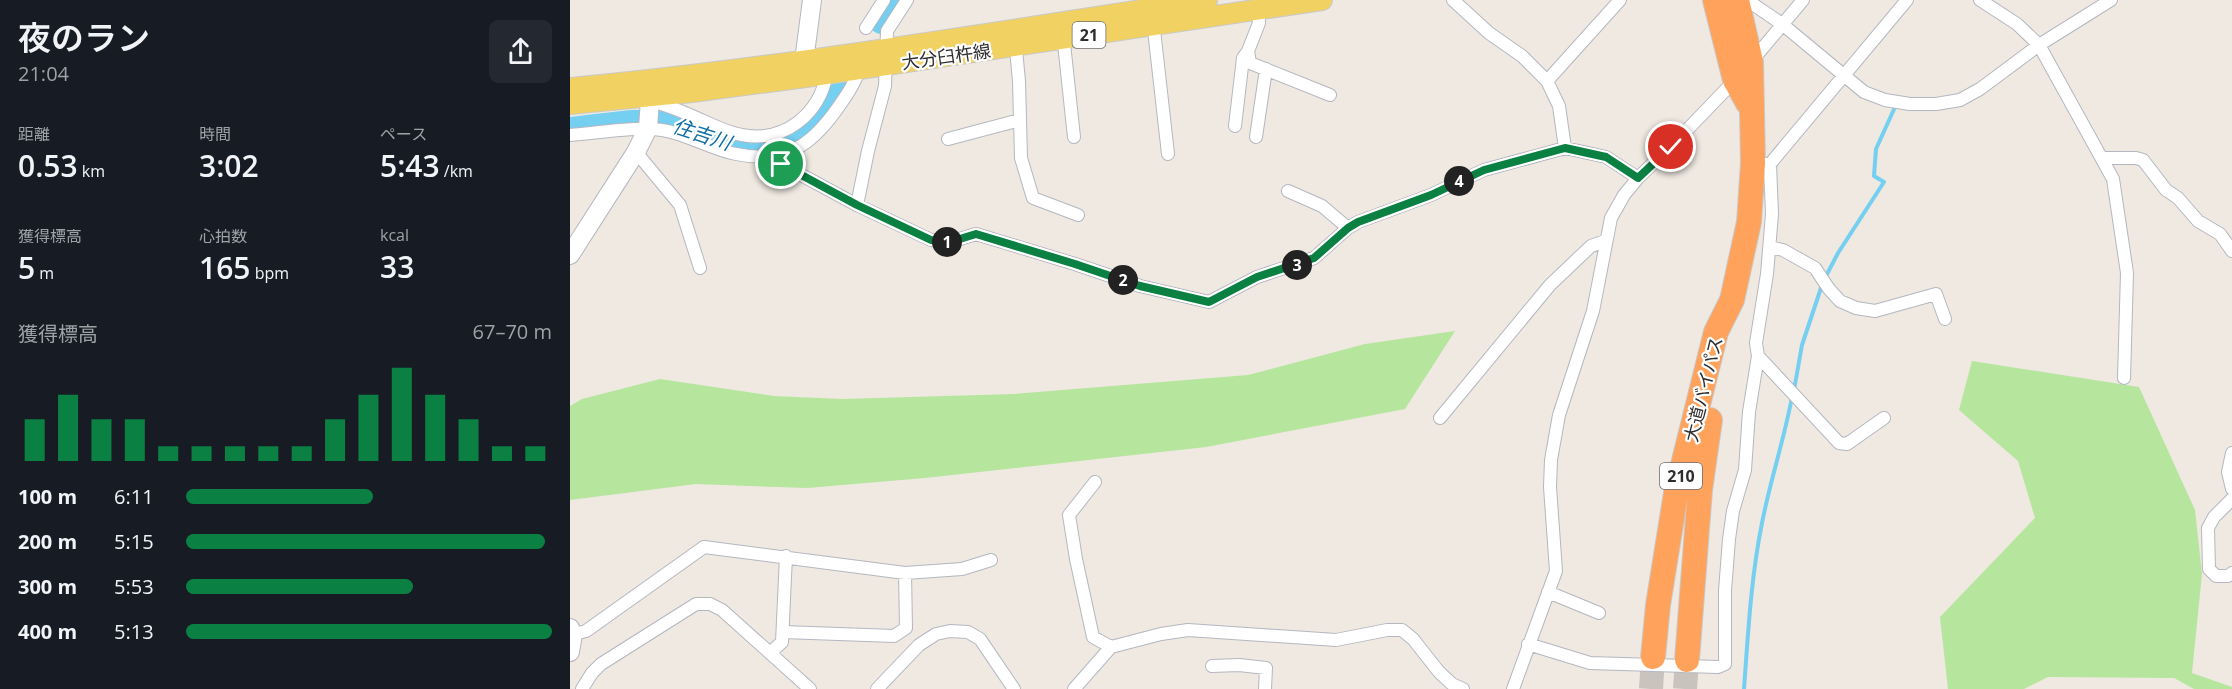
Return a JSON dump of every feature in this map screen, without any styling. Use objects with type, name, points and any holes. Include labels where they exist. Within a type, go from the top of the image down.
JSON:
[{"type":"highway","name":"大道バイパス","points":[[1715,0],[1743,71]]},
{"type":"highway","name":"大道バイパス","points":[[1687,660],[1692,579],[1709,421],[1730,335],[1732,300],[1761,164],[1743,71],[1737,0]]},
{"type":"highway","name":"大道バイパス","points":[[1653,657],[1658,605],[1676,493],[1716,332],[1732,300]]},
{"type":"main road","name":"大分臼杵線","points":[[570,104],[650,96],[805,69],[1062,30],[1207,0]]},
{"type":"main road","name":"大分臼杵線","points":[[1151,11],[1322,0]]},
{"type":"main road","name":"大分臼杵線","points":[[805,69],[827,74],[859,69],[886,57]]},
{"type":"main road","name":"大分臼杵線","points":[[570,88],[650,96]]},
{"type":"street","points":[[805,69],[812,0]]},
{"type":"street","points":[[866,28],[884,0]]},
{"type":"street","points":[[857,205],[885,86],[887,31],[906,0]]},
{"type":"street","points":[[1453,0],[1489,33],[1522,56],[1547,81],[1559,106],[1565,148]]},
{"type":"street","points":[[1547,81],[1620,0]]},
{"type":"street","points":[[1747,0],[1782,24],[1864,92],[1885,100],[1910,105],[1936,105],[1960,100],[1980,89],[2038,45],[2111,0]]},
{"type":"street","points":[[1513,689],[1556,571],[1550,488],[1552,451],[1559,415],[1593,311],[1605,241],[1616,208],[1638,178],[1688,130],[1743,71],[1803,0]]},
{"type":"street","points":[[1528,644],[1590,663],[1718,667],[1725,664],[1725,591],[1730,522],[1745,470],[1749,412],[1758,356],[1756,343],[1770,247],[1772,198],[1761,164],[1845,75],[1907,0]]},
{"type":"street","points":[[1980,0],[2017,24],[2038,45],[2113,179],[2126,260],[2124,378]]},
{"type":"street","points":[[1234,126],[1243,58],[1259,23],[1258,5]]},
{"type":"street","points":[[1151,11],[1168,154]]},
{"type":"street","points":[[1062,30],[1074,137]]},
{"type":"street","points":[[1014,37],[1021,158],[1033,198],[1078,215]]},
{"type":"street","points":[[1248,51],[1250,63],[1330,95]]},
{"type":"street","points":[[570,135],[647,129],[672,132],[737,154],[776,155],[795,150],[813,138],[828,122],[845,97],[859,69]]},
{"type":"street","points":[[1256,137],[1266,69]]},
{"type":"street","points":[[570,255],[636,152],[647,129],[650,96],[741,135],[772,135],[794,125],[808,114],[822,93],[827,74]]},
{"type":"street","points":[[948,139],[1020,120]]},
{"type":"street","points":[[772,135],[776,155],[781,164],[857,205],[931,240],[950,242],[976,234],[1140,286],[1209,302],[1257,277],[1314,258],[1358,222],[1431,195],[1484,170],[1565,148],[1606,157],[1638,178]]},
{"type":"street","points":[[636,152],[680,205],[700,268]]},
{"type":"street","points":[[2102,158],[2144,160],[2163,187],[2178,198],[2198,221],[2220,234],[2232,251]]},
{"type":"street","points":[[1288,191],[1322,206],[1348,228]]},
{"type":"street","points":[[1440,418],[1550,285],[1591,246],[1605,241]]},
{"type":"street","points":[[1770,247],[1783,250],[1815,268],[1840,301],[1856,308],[1875,311],[1936,294],[1945,319]]},
{"type":"street","points":[[1758,356],[1839,443],[1847,444],[1884,418]]},
{"type":"street","points":[[2232,453],[2228,472],[2232,489]]},
{"type":"street","points":[[1095,482],[1069,515],[1093,637],[1111,647]]},
{"type":"street","points":[[2232,499],[2214,516],[2208,528],[2209,569],[2216,576],[2229,576],[2232,573]]},
{"type":"street","points":[[570,638],[586,630],[704,547],[905,573],[962,569],[991,560]]},
{"type":"street","points":[[770,653],[782,642],[786,556]]},
{"type":"street","points":[[783,632],[894,636],[906,628],[905,573]]},
{"type":"street","points":[[1548,592],[1599,613]]},
{"type":"street","points":[[582,689],[602,664],[696,604],[710,604],[722,610],[810,689]]},
{"type":"street","points":[[1074,689],[1111,647],[1150,636],[1188,630],[1336,640],[1387,630],[1402,630],[1413,639],[1439,672],[1452,684],[1463,689]]},
{"type":"street","points":[[877,689],[919,645],[936,634],[950,631],[968,632],[980,639],[1014,689]]},
{"type":"street","points":[[1212,666],[1239,665],[1266,668],[1265,689]]},
{"type":"green space","points":[[1455,331],[1405,409],[1206,447],[925,478],[807,488],[696,484],[570,500],[570,406],[582,399],[660,379],[774,396],[842,399],[1014,394],[1248,375],[1365,344]]},
{"type":"green space","points":[[1972,361],[2139,387],[2195,510],[2202,574],[2192,673],[2232,687],[2232,689],[2194,689],[2174,678],[2048,677],[2024,689],[1948,689],[1940,617],[2035,518],[2018,461],[1959,410]]},
{"type":"waterway","name":"住吉川","points":[[881,23],[897,0]]},
{"type":"waterway","name":"住吉川","points":[[570,128],[633,121],[659,121],[686,125],[739,147],[765,148],[789,143],[810,130],[841,85]]},
{"type":"waterway","points":[[1825,278],[1838,253],[1884,182],[1874,176],[1876,149],[1895,107]]},
{"type":"waterway","points":[[1794,390],[1802,345],[1822,285]]},
{"type":"waterway","points":[[1744,689],[1750,606],[1758,543],[1792,397]]},
{"type":"tunnel","points":[[1651,689],[1653,657]]},
{"type":"tunnel","points":[[1685,689],[1687,660]]},
{"type":"route","points":[[781,164],[904,229],[931,240],[950,242],[976,234],[1140,286],[1209,302],[1257,277],[1314,258],[1358,222],[1431,195],[1484,170],[1565,148],[1606,157],[1638,178],[1671,147]]}]
